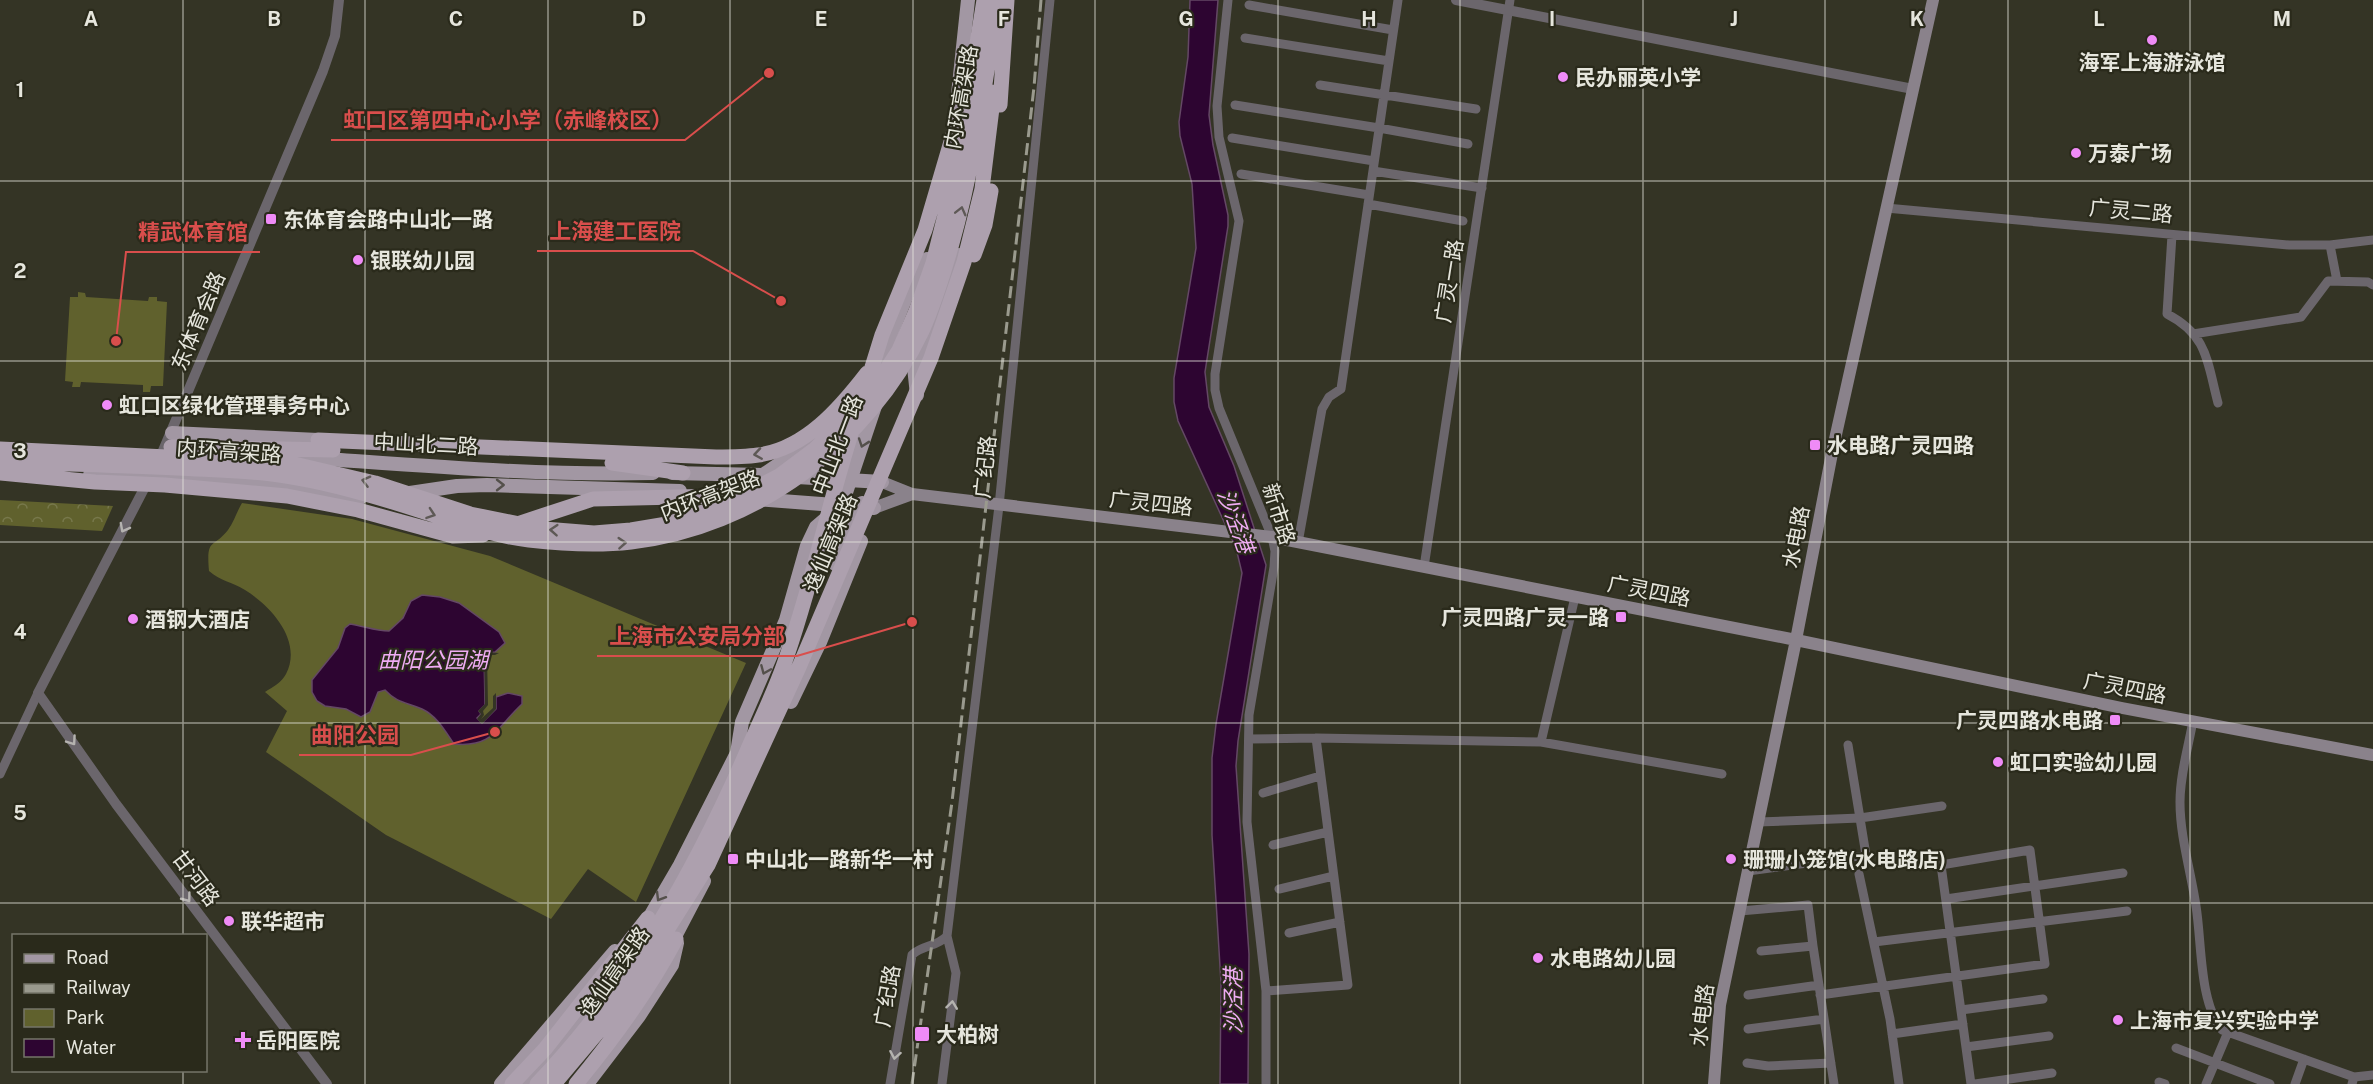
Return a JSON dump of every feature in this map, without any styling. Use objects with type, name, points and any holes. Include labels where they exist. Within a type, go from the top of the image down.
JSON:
[{"type":"highway","name":"逸仙高架路","points":[[537,1084],[591,1022],[625,976],[667,911],[728,795],[783,668],[806,598],[837,476],[882,335],[925,230],[939,187],[964,97],[976,0]]},
{"type":"highway","name":"内环高架路","points":[[0,447],[290,463],[375,483],[470,514],[544,529],[594,533],[631,530],[667,524],[721,506],[779,476],[815,448],[873,390],[899,350],[916,311],[957,167],[984,0]]},
{"type":"highway","name":"内环高架路","points":[[0,462],[199,469],[284,476],[362,494],[470,527],[524,540],[561,543],[595,545],[670,536],[743,509],[790,484],[819,461],[855,427],[890,387],[922,331],[942,277],[962,207],[983,100],[998,0]]},
{"type":"highway","points":[[917,405],[985,225],[994,175],[1006,0]]},
{"type":"highway","name":"逸仙高架路","points":[[554,1084],[603,1026],[633,984],[708,865],[799,667],[894,450],[964,262],[982,189],[1006,0]]},
{"type":"highway","points":[[318,440],[716,457],[759,455],[782,448],[806,436],[850,394],[883,353],[904,316],[930,261]]},
{"type":"highway","points":[[38,450],[245,447],[627,464],[683,473]]},
{"type":"highway","points":[[0,472],[95,482],[255,492],[321,501],[453,536],[489,534],[594,499],[720,496]]},
{"type":"highway","points":[[512,1084],[536,1059],[648,918]]},
{"type":"highway","points":[[576,1084],[638,1004],[678,935]]},
{"type":"main road","name":"中山北一路","points":[[528,1084],[596,1005],[624,964],[680,865],[737,753],[742,722],[786,620],[807,546],[816,527],[840,506],[930,261],[954,130],[968,0]]},
{"type":"main road","name":"水电路","points":[[1714,1084],[1720,1005],[1796,640],[1833,448],[1933,0]]},
{"type":"main road","points":[[763,475],[821,436],[861,396],[875,374],[908,292],[930,261]]},
{"type":"main road","name":"中山北一路","points":[[678,935],[820,642],[882,482],[917,405]]},
{"type":"main road","points":[[172,433],[318,440]]},
{"type":"main road","points":[[262,454],[282,452],[307,441],[318,440]]},
{"type":"main road","name":"中山北二路","points":[[0,447],[163,450],[262,454],[468,468],[614,474],[763,475],[882,482]]},
{"type":"main road","name":"中山北二路","points":[[0,472],[150,476],[274,483],[359,498],[487,485],[648,489],[857,507],[872,512]]},
{"type":"main road","name":"中山北一路","points":[[798,688],[826,590],[857,507],[882,482]]},
{"type":"main road","name":"广灵四路","points":[[882,482],[912,495],[1268,537],[2373,755]]},
{"type":"main road","name":"广灵四路","points":[[872,512],[912,495]]},
{"type":"main road","points":[[737,753],[748,740],[797,644],[840,506]]},
{"type":"main road","points":[[843,544],[872,512]]},
{"type":"main road","points":[[501,1084],[592,975],[648,918]]},
{"type":"street","name":"东体育会路","points":[[0,774],[38,693],[172,433],[323,71],[335,36],[339,0]]},
{"type":"street","name":"广纪路","points":[[942,1084],[956,973],[947,936],[999,506],[1050,0]]},
{"type":"street","name":"新市路","points":[[1228,0],[1217,106],[1219,137],[1239,221],[1215,374],[1215,390],[1219,408],[1275,551],[1249,715],[1247,822],[1266,991],[1266,1084]]},
{"type":"street","points":[[1298,543],[1322,409],[1329,398],[1341,389],[1398,0]]},
{"type":"street","points":[[1456,0],[1509,5],[1913,89]]},
{"type":"street","points":[[1249,5],[1393,30]]},
{"type":"street","name":"广灵一路","points":[[1424,567],[1509,5]]},
{"type":"street","points":[[1245,38],[1389,60]]},
{"type":"street","points":[[1320,85],[1476,109]]},
{"type":"street","points":[[1235,105],[1468,144]]},
{"type":"street","points":[[1232,138],[1482,188]]},
{"type":"street","points":[[1241,174],[1368,199],[1463,221]]},
{"type":"street","name":"广灵二路","points":[[1886,208],[2279,244],[2330,245],[2373,240]]},
{"type":"street","points":[[2172,235],[2167,315],[2183,322],[2202,343],[2218,403]]},
{"type":"street","points":[[2330,245],[2337,281]]},
{"type":"street","points":[[2193,334],[2301,316],[2328,281],[2368,282],[2373,285]]},
{"type":"street","points":[[1541,742],[1575,597]]},
{"type":"street","name":"甘河路","points":[[38,693],[116,804],[327,1084]]},
{"type":"street","points":[[2193,721],[2182,778],[2180,804],[2206,991],[2214,1021],[2222,1030],[2304,1059],[2353,1081],[2373,1075]]},
{"type":"street","points":[[1266,991],[1348,985],[1316,738]]},
{"type":"street","points":[[1249,739],[1541,742],[1722,774]]},
{"type":"street","points":[[1748,871],[1866,855],[1848,745]]},
{"type":"street","points":[[1263,793],[1320,776]]},
{"type":"street","points":[[1758,822],[1860,818],[1942,806]]},
{"type":"street","points":[[1273,845],[1328,832]]},
{"type":"street","points":[[1748,995],[1883,987],[1956,976],[2045,964],[2030,850],[1941,864],[1956,976],[1966,1047],[1973,1084],[2052,1073]]},
{"type":"street","points":[[1946,899],[2123,873]]},
{"type":"street","points":[[1859,874],[1892,1034],[1899,1084]]},
{"type":"street","points":[[1279,889],[1333,876]]},
{"type":"street","points":[[1740,910],[1808,905],[1834,1084]]},
{"type":"street","points":[[1874,942],[2127,911]]},
{"type":"street","points":[[1288,933],[1340,922]]},
{"type":"street","name":"广纪路","points":[[890,1084],[912,955],[918,950],[934,946],[947,936]]},
{"type":"street","points":[[1761,951],[1813,946]]},
{"type":"street","points":[[1961,1010],[2043,999]]},
{"type":"street","points":[[1748,1029],[1824,1019]]},
{"type":"street","points":[[1892,1034],[1963,1024]]},
{"type":"street","points":[[2206,1084],[2228,1032]]},
{"type":"street","points":[[1966,1047],[2049,1036]]},
{"type":"street","points":[[2176,1048],[2270,1084]]},
{"type":"street","points":[[2295,1084],[2304,1059]]},
{"type":"street","points":[[1747,1063],[1768,1066],[1831,1063]]},
{"type":"green space","points":[[78,292],[85,293],[86,297],[148,301],[149,297],[157,297],[157,301],[167,302],[163,386],[151,386],[150,392],[143,392],[143,385],[81,382],[80,387],[72,387],[73,382],[65,381],[70,297],[78,297]]},
{"type":"green space","points":[[0,500],[113,506],[102,531],[0,525]]},
{"type":"green space","points":[[242,503],[352,519],[490,556],[746,663],[636,902],[588,869],[551,919],[386,835],[266,752],[287,711],[265,692],[280,682],[286,674],[290,662],[287,637],[282,626],[265,605],[240,587],[209,571],[210,548],[228,530]]},
{"type":"water","name":"沙泾港","points":[[1190,0],[1218,0],[1209,115],[1228,215],[1228,226],[1205,372],[1209,407],[1234,466],[1266,565],[1236,766],[1249,954],[1248,1084],[1220,1084],[1221,983],[1212,835],[1212,758],[1242,573],[1236,548],[1178,421],[1174,402],[1174,378],[1196,248],[1192,184],[1180,136],[1179,122],[1188,57]]},
{"type":"water","name":"曲阳公园湖","points":[[422,595],[440,597],[459,603],[499,632],[505,643],[495,652],[484,653],[485,705],[479,711],[481,714],[477,718],[482,723],[496,709],[496,697],[508,693],[522,696],[522,704],[493,734],[478,743],[454,744],[432,716],[422,709],[398,700],[385,690],[378,692],[370,712],[361,717],[346,709],[325,706],[317,701],[312,692],[312,680],[338,648],[345,628],[350,624],[389,631],[403,618],[411,601]]},
{"type":"pier","points":[[484,652],[499,653],[487,655],[488,705],[481,719],[493,708],[493,696],[496,693],[496,709],[482,724],[477,719],[481,714],[478,711],[485,704]]},
{"type":"railway","points":[[912,1084],[952,802],[1034,87],[1041,0]]},
{"type":"place","name":"海军上海游泳馆","points":[[2152,40]]},
{"type":"place","name":"虹口区第四中心小学（赤峰校区）","points":[[769,73]]},
{"type":"place","name":"民办丽英小学","points":[[1563,77]]},
{"type":"place","name":"万泰广场","points":[[2076,153]]},
{"type":"place","name":"东体育会路中山北一路","points":[[271,219]]},
{"type":"place","name":"银联幼儿园","points":[[358,260]]},
{"type":"place","name":"上海建工医院","points":[[781,301]]},
{"type":"place","name":"精武体育馆","points":[[116,341]]},
{"type":"place","name":"虹口区绿化管理事务中心","points":[[107,405]]},
{"type":"place","name":"水电路广灵四路","points":[[1815,445]]},
{"type":"place","name":"广灵四路广灵一路","points":[[1621,617]]},
{"type":"place","name":"酒钢大酒店","points":[[133,619]]},
{"type":"place","name":"上海市公安局分部","points":[[912,622]]},
{"type":"place","name":"广灵四路水电路","points":[[2115,720]]},
{"type":"place","name":"曲阳公园","points":[[495,732]]},
{"type":"place","name":"虹口实验幼儿园","points":[[1998,762]]},
{"type":"place","name":"中山北一路新华一村","points":[[733,859]]},
{"type":"place","name":"珊珊小笼馆(水电路店)","points":[[1731,859]]},
{"type":"place","name":"联华超市","points":[[229,921]]},
{"type":"place","name":"水电路幼儿园","points":[[1538,958]]},
{"type":"place","name":"上海市复兴实验中学","points":[[2118,1020]]},
{"type":"place","name":"大柏树","points":[[922,1034]]},
{"type":"place","name":"岳阳医院","points":[[243,1040]]}]
